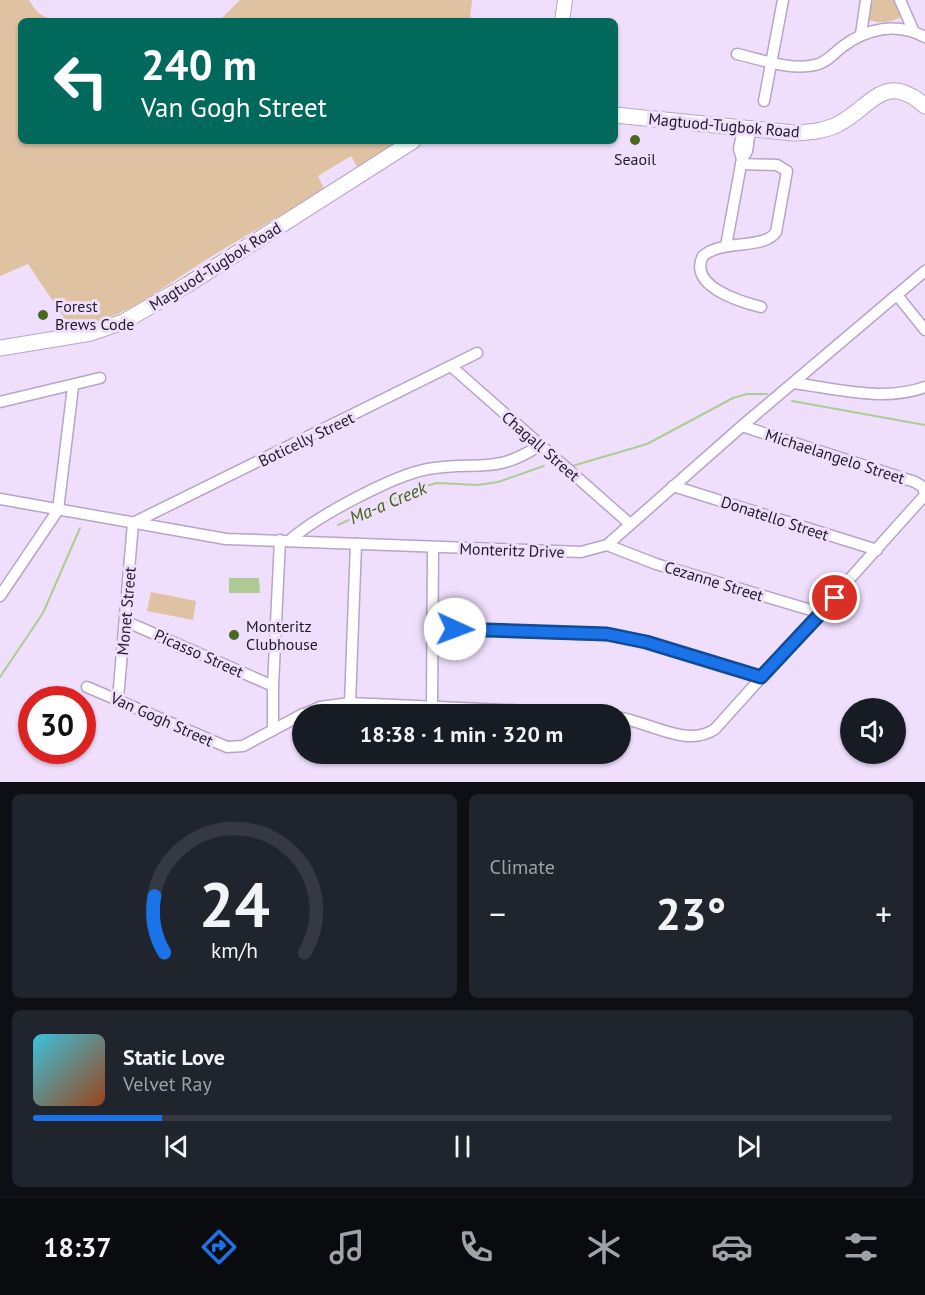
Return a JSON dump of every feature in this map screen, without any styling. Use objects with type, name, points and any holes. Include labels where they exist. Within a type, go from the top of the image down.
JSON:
[{"type":"main road","name":"Magtuod-Tugbok Road","points":[[618,115],[746,130],[794,133],[838,124],[872,98],[887,91],[909,94],[925,106]]},
{"type":"main road","name":"Magtuod-Tugbok Road","points":[[0,348],[91,333],[123,322],[187,285],[408,144]]},
{"type":"street","points":[[562,18],[565,0]]},
{"type":"street","points":[[764,101],[783,0]]},
{"type":"street","points":[[861,34],[866,0]]},
{"type":"street","points":[[900,0],[913,30]]},
{"type":"street","points":[[737,54],[803,67],[817,65],[861,34],[885,27],[913,30],[925,37]]},
{"type":"street","points":[[726,246],[742,162],[747,151],[746,130]]},
{"type":"street","points":[[742,162],[780,166],[787,174],[773,236],[726,246],[703,256],[702,274],[713,287],[722,293],[761,307]]},
{"type":"street","name":"Monteritz Drive","points":[[0,499],[216,538],[581,552],[607,545],[742,426],[925,271]]},
{"type":"street","points":[[897,295],[925,330]]},
{"type":"street","name":"Boticelly Street","points":[[134,523],[452,368],[477,353]]},
{"type":"street","name":"Chagall Street","points":[[452,368],[630,524]]},
{"type":"street","points":[[0,402],[73,387],[100,378]]},
{"type":"street","points":[[794,383],[877,394],[906,392],[925,387]]},
{"type":"street","points":[[0,596],[58,510],[73,387]]},
{"type":"street","name":"Michaelangelo Street","points":[[742,426],[915,482],[925,490]]},
{"type":"street","points":[[273,730],[273,686],[285,540],[327,514],[416,472],[447,467],[494,466],[518,458],[540,445]]},
{"type":"street","name":"Donatello Street","points":[[673,486],[877,550]]},
{"type":"street","points":[[631,721],[681,735],[706,735],[715,729],[923,500],[925,490]]},
{"type":"street","name":"Monet Street","points":[[118,699],[134,523]]},
{"type":"street","points":[[350,703],[356,544]]},
{"type":"street","name":"Cezanne Street","points":[[607,545],[656,564],[821,614]]},
{"type":"street","points":[[432,704],[433,548]]},
{"type":"street","name":"Picasso Street","points":[[125,621],[273,686]]},
{"type":"street","points":[[434,628],[607,634],[646,642],[761,677]]},
{"type":"street","name":"Van Gogh Street","points":[[96,690],[227,747],[243,746],[292,720]]},
{"type":"street","name":"Van Gogh Street","points":[[342,704],[377,704]]},
{"type":"shaded area","points":[[0,0],[29,0],[37,11],[50,18],[18,18],[18,144],[393,144],[358,168],[351,156],[318,176],[324,189],[127,310],[91,324],[71,328],[28,264],[0,276]]},
{"type":"shaded area","points":[[240,0],[472,0],[470,18],[222,18]]},
{"type":"shaded area","points":[[868,0],[898,0],[901,17],[884,22],[875,22],[867,18]]},
{"type":"shaded area","points":[[229,578],[259,578],[260,593],[229,593]]},
{"type":"shaded area","points":[[151,592],[196,601],[193,620],[147,611]]},
{"type":"waterway","name":"Ma-a Creek","points":[[572,466],[647,444],[733,398],[747,394],[767,394]]},
{"type":"waterway","name":"Ma-a Creek","points":[[792,401],[925,425]]},
{"type":"waterway","name":"Ma-a Creek","points":[[338,525],[418,488],[437,483],[478,485],[498,482],[544,466]]},
{"type":"waterway","name":"Ma-a Creek","points":[[0,677],[43,613],[80,528]]},
{"type":"place","name":"Seaoil","points":[[635,140]]},
{"type":"place","name":"Forest Brews Code","points":[[43,315]]},
{"type":"place","name":"Monteritz Clubhouse","points":[[234,635]]},
{"type":"route","points":[[455,629],[607,634],[646,642],[761,677],[835,598]]}]
